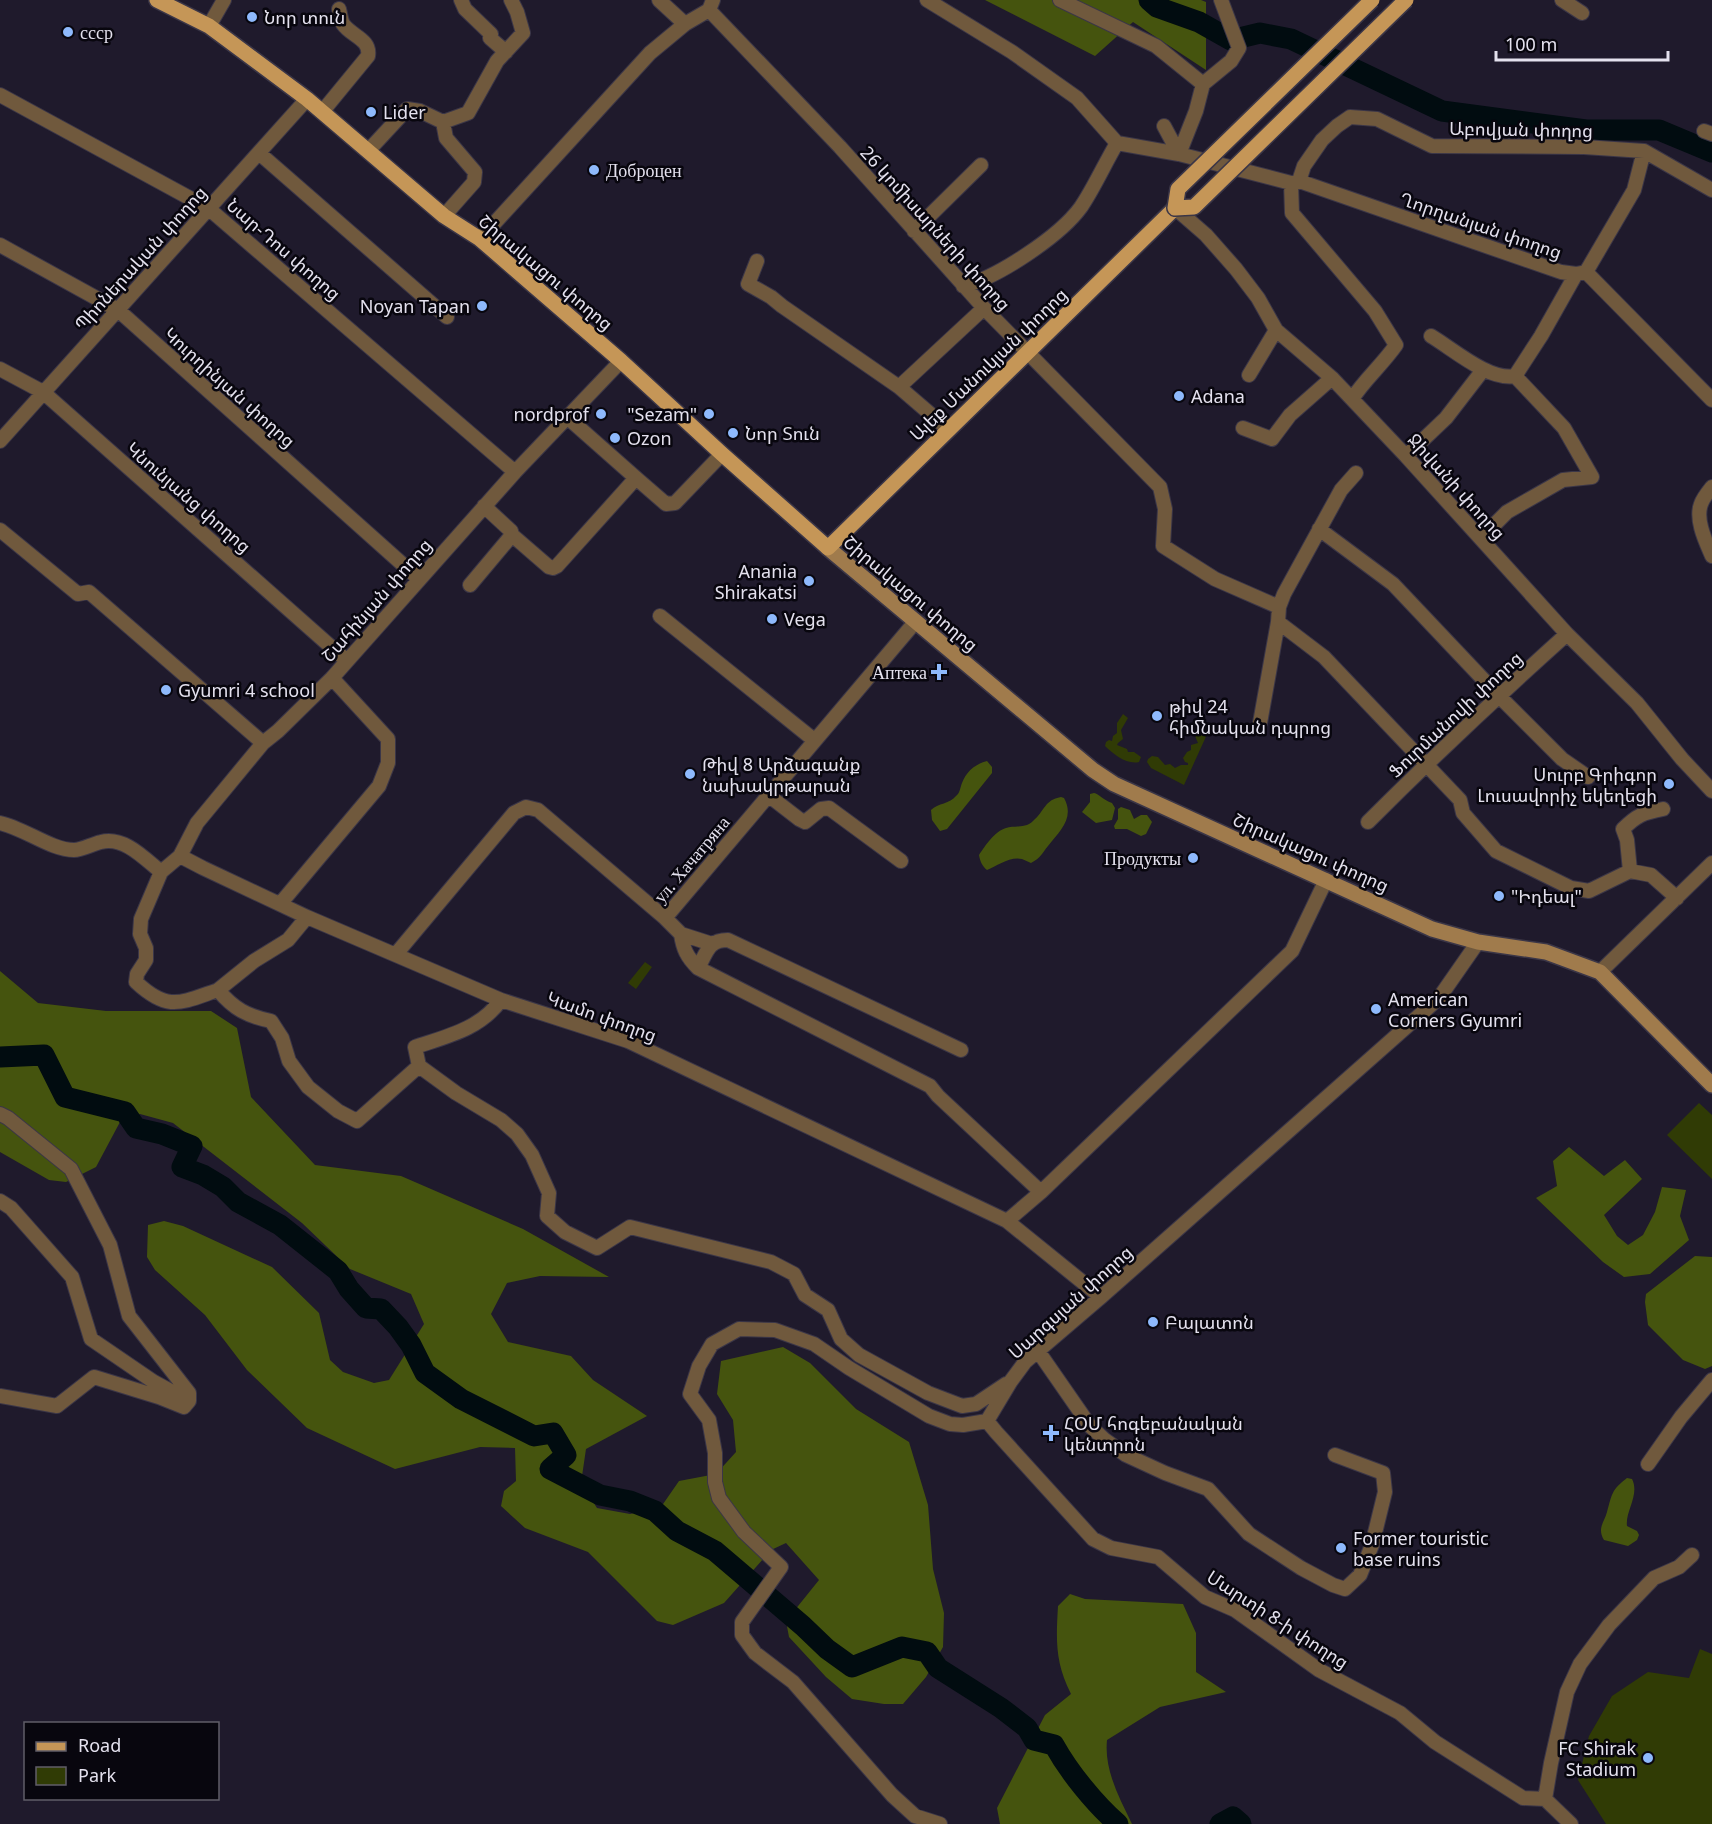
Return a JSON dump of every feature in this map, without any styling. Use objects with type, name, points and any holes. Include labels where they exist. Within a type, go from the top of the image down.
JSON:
[{"type":"main road","name":"Շիրակացու փողոց","points":[[157,0],[209,26],[307,99],[444,216],[480,239],[621,361],[828,548],[1084,762],[1114,784],[1432,929],[1478,942],[1546,952],[1600,972],[1712,1084]]},
{"type":"main road","name":"Ալեք Մանուկյան փողոց","points":[[828,548],[1175,208],[1178,189],[1372,0]]},
{"type":"main road","name":"Ալեք Մանուկյան փողոց","points":[[1175,208],[1194,207],[1406,0]]},
{"type":"street","points":[[209,26],[224,0]]},
{"type":"street","points":[[461,0],[465,9],[491,34],[490,38],[506,52]]},
{"type":"street","points":[[368,151],[407,109],[420,111],[443,122],[468,113],[492,71],[523,33],[517,12],[510,0]]},
{"type":"street","points":[[659,0],[685,24]]},
{"type":"street","points":[[927,0],[1011,52],[1077,98],[1116,143],[1179,154],[1295,182],[1292,213],[1375,311],[1396,345],[1352,399]]},
{"type":"street","points":[[1060,0],[1156,46],[1203,84]]},
{"type":"street","points":[[1179,154],[1196,111],[1203,84],[1231,61],[1239,48],[1221,0]]},
{"type":"street","points":[[1562,0],[1582,13]]},
{"type":"street","points":[[480,239],[650,52],[711,5]]},
{"type":"street","name":"26 կոմիսարների փողոց","points":[[711,5],[963,286],[1160,488],[1165,509],[1163,546],[1215,579],[1279,607]]},
{"type":"street","points":[[322,112],[369,53],[366,44],[343,23],[339,9]]},
{"type":"street","name":"Նար-Դոս փողոց","points":[[0,95],[208,208],[514,472]]},
{"type":"street","name":"Պիոներական փողոց","points":[[0,441],[307,99]]},
{"type":"street","name":"Աբովյան փողոց","points":[[1295,182],[1322,140],[1350,117],[1377,119],[1432,146],[1584,147],[1644,151],[1712,190]]},
{"type":"street","points":[[443,122],[446,138],[475,172],[474,183],[444,216]]},
{"type":"street","points":[[1164,126],[1179,154]]},
{"type":"street","points":[[963,286],[979,283],[1053,236],[1080,208],[1116,143]]},
{"type":"street","points":[[1431,336],[1482,370],[1508,377],[1515,376],[1634,189],[1644,151]]},
{"type":"street","points":[[259,153],[447,317]]},
{"type":"street","points":[[914,231],[981,165]]},
{"type":"street","name":"Ղորղանյան փողոց","points":[[1295,182],[1562,272],[1581,273]]},
{"type":"street","name":"Ջիվանի փողոց","points":[[1175,208],[1206,236],[1236,269],[1258,298],[1276,330],[1332,378],[1406,456],[1567,634],[1636,703],[1712,791]]},
{"type":"street","name":"Կուրղինյան փողոց","points":[[0,245],[118,310],[418,579]]},
{"type":"street","points":[[757,261],[748,285],[771,297],[898,387],[949,430]]},
{"type":"street","points":[[1581,273],[1712,400]]},
{"type":"street","points":[[898,387],[984,308]]},
{"type":"street","points":[[1249,375],[1276,330]]},
{"type":"street","name":"Շահինյան փողոց","points":[[218,990],[172,1003],[152,996],[136,981],[137,974],[146,960],[146,948],[140,934],[141,919],[161,872],[180,856],[197,823],[263,743],[332,678],[514,472],[621,361]]},
{"type":"street","name":"Կնունյանց փողոց","points":[[0,369],[43,392],[347,661]]},
{"type":"street","points":[[1406,456],[1446,417],[1482,370]]},
{"type":"street","points":[[1481,538],[1507,512],[1563,480],[1592,477],[1564,428],[1515,376]]},
{"type":"street","points":[[1243,428],[1272,439],[1290,415],[1332,378]]},
{"type":"street","points":[[567,417],[666,504],[675,503],[722,454]]},
{"type":"street","points":[[1260,723],[1279,607],[1341,490],[1356,473]]},
{"type":"street","points":[[484,506],[511,531],[512,535],[553,568],[636,478]]},
{"type":"street","points":[[1712,488],[1699,512],[1712,556]]},
{"type":"street","points":[[1319,529],[1394,585],[1562,759],[1588,777]]},
{"type":"street","points":[[0,530],[78,594],[88,592],[263,743]]},
{"type":"street","points":[[470,585],[512,535]]},
{"type":"street","points":[[660,615],[814,740]]},
{"type":"street","name":"ул. Хачатряна","points":[[396,954],[514,813],[526,807],[538,810],[665,918],[916,621]]},
{"type":"street","points":[[1278,622],[1324,657],[1426,764],[1460,800],[1463,813],[1496,851],[1571,888],[1588,891],[1630,871],[1651,875],[1677,898]]},
{"type":"street","name":"Ֆուրմանովի փողոց","points":[[1368,822],[1498,695],[1567,634]]},
{"type":"street","points":[[280,904],[379,786],[388,763],[388,739],[332,678]]},
{"type":"street","points":[[768,795],[805,822],[821,808],[829,808],[901,861]]},
{"type":"street","points":[[1630,871],[1627,840],[1623,829],[1635,817],[1663,809]]},
{"type":"street","points":[[0,823],[13,826],[51,844],[75,850],[104,841],[126,844],[161,872]]},
{"type":"street","name":"Կամո փողոց","points":[[180,856],[307,917],[501,1000],[628,1041],[1007,1221],[1101,1297]]},
{"type":"street","points":[[1600,972],[1712,862]]},
{"type":"street","points":[[1007,1221],[1041,1192],[1292,951],[1326,880]]},
{"type":"street","points":[[307,917],[288,940],[254,961],[218,990],[230,1004],[250,1017],[271,1021],[282,1038],[289,1061],[308,1087],[338,1112],[357,1121],[419,1066]]},
{"type":"street","points":[[665,918],[681,934],[712,944]]},
{"type":"street","points":[[681,934],[682,948],[698,968],[930,1086],[1041,1192]]},
{"type":"street","points":[[698,968],[712,944],[719,940],[728,940],[961,1050]]},
{"type":"street","name":"Սարգսյան փողոց","points":[[987,1421],[1025,1362],[1439,998],[1478,942]]},
{"type":"street","points":[[501,1000],[484,1020],[468,1030],[415,1047],[419,1066],[456,1093],[501,1120],[517,1134],[532,1155],[549,1193],[547,1216],[565,1232],[597,1248],[630,1227],[771,1262],[794,1274],[805,1295],[828,1310],[841,1339],[859,1355],[928,1393],[962,1406],[976,1404],[1011,1381]]},
{"type":"street","points":[[0,1114],[71,1169],[110,1245],[129,1316],[189,1393],[189,1401],[184,1407],[94,1377],[57,1406],[0,1396]]},
{"type":"street","points":[[0,1201],[11,1208],[72,1277],[91,1339],[154,1382],[189,1401]]},
{"type":"street","points":[[940,1824],[915,1816],[892,1795],[793,1682],[755,1653],[742,1635],[742,1622],[781,1567],[744,1532],[719,1498],[715,1482],[715,1453],[709,1420],[690,1394],[699,1366],[711,1344],[739,1329],[775,1330],[814,1344],[929,1416],[950,1424],[963,1425],[987,1421]]},
{"type":"street","points":[[1038,1351],[1089,1426],[1106,1440],[1126,1455],[1208,1489],[1231,1516],[1250,1533],[1301,1568],[1345,1589],[1360,1575],[1372,1545],[1385,1492],[1383,1473],[1335,1455]]},
{"type":"street","points":[[1648,1464],[1681,1417],[1712,1380]]},
{"type":"street","name":"Մարտի 8-ի փողոց","points":[[987,1421],[1093,1539],[1111,1548],[1158,1557],[1205,1597],[1235,1610],[1319,1670],[1400,1713],[1435,1742],[1523,1798],[1545,1799]]},
{"type":"street","points":[[1571,1824],[1545,1799],[1567,1692],[1580,1664],[1609,1624],[1654,1578],[1679,1567],[1692,1555]]},
{"type":"green space","points":[[985,0],[1201,0],[1206,2],[1206,70],[1133,22],[1095,56]]},
{"type":"green space","points":[[1123,714],[1128,718],[1121,730],[1123,739],[1117,745],[1141,757],[1139,762],[1125,760],[1105,746],[1106,742],[1112,741],[1113,736],[1117,733],[1117,723]]},
{"type":"green space","points":[[1203,727],[1209,730],[1184,785],[1151,768],[1147,762],[1152,756],[1158,757],[1165,765],[1170,764],[1175,768],[1188,765],[1183,758],[1191,750],[1191,745],[1198,743],[1195,736]]},
{"type":"green space","points":[[987,761],[992,767],[992,773],[947,829],[940,831],[932,820],[931,810],[953,799],[969,772],[975,766]]},
{"type":"green space","points":[[1094,793],[1112,803],[1115,808],[1112,820],[1096,823],[1082,812],[1090,802],[1090,794]]},
{"type":"green space","points":[[1061,797],[1067,805],[1065,824],[1039,857],[1031,863],[1017,858],[987,870],[985,868],[979,855],[994,835],[1006,828],[1030,823],[1048,803]]},
{"type":"green space","points":[[1121,807],[1130,810],[1134,819],[1147,815],[1152,822],[1146,834],[1141,836],[1127,829],[1115,829],[1118,809]]},
{"type":"green space","points":[[645,962],[652,967],[636,989],[628,983]]},
{"type":"green space","points":[[0,971],[38,1003],[106,1011],[211,1011],[237,1028],[251,1097],[315,1165],[401,1176],[523,1229],[609,1277],[540,1276],[507,1283],[491,1314],[508,1342],[571,1356],[593,1380],[647,1416],[586,1449],[581,1483],[597,1508],[630,1514],[661,1507],[679,1481],[716,1474],[736,1452],[733,1420],[717,1394],[721,1361],[783,1347],[810,1363],[856,1409],[909,1442],[928,1505],[933,1569],[944,1613],[943,1647],[926,1677],[903,1704],[884,1704],[852,1699],[826,1677],[789,1637],[786,1621],[819,1580],[786,1543],[771,1550],[724,1603],[673,1625],[657,1621],[588,1552],[525,1528],[501,1506],[504,1491],[516,1481],[515,1448],[480,1447],[395,1469],[307,1428],[247,1370],[205,1315],[155,1270],[147,1257],[148,1225],[164,1221],[183,1226],[272,1267],[319,1313],[330,1360],[343,1372],[374,1383],[389,1380],[424,1324],[411,1294],[350,1269],[302,1223],[173,1123],[140,1114],[120,1122],[96,1167],[66,1182],[49,1180],[0,1152]]},
{"type":"green space","points":[[1699,1103],[1712,1115],[1712,1179],[1667,1135]]},
{"type":"green space","points":[[1569,1147],[1604,1176],[1625,1160],[1642,1179],[1604,1215],[1617,1236],[1628,1245],[1643,1235],[1655,1212],[1662,1187],[1686,1190],[1680,1216],[1689,1240],[1650,1274],[1624,1277],[1603,1262],[1536,1198],[1557,1186],[1553,1161]]},
{"type":"green space","points":[[1695,1256],[1712,1257],[1712,1366],[1705,1369],[1683,1360],[1648,1325],[1645,1302],[1646,1294]]},
{"type":"green space","points":[[1627,1478],[1632,1479],[1634,1491],[1627,1526],[1637,1531],[1639,1535],[1637,1540],[1628,1546],[1604,1540],[1601,1532],[1613,1493]]},
{"type":"green space","points":[[1070,1594],[1085,1599],[1183,1604],[1196,1633],[1196,1672],[1226,1692],[1160,1707],[1107,1740],[1110,1773],[1132,1824],[1000,1824],[997,1808],[1045,1715],[1071,1694],[1059,1661],[1057,1641],[1058,1606]]},
{"type":"green space","name":"FC Shirak Stadium","points":[[1700,1649],[1712,1654],[1712,1824],[1606,1824],[1578,1780],[1589,1736],[1612,1696],[1648,1672],[1689,1678]]},
{"type":"waterway","points":[[1149,0],[1157,7],[1199,22],[1231,40],[1260,33],[1291,39],[1442,111],[1586,130],[1659,130],[1712,152]]},
{"type":"waterway","points":[[0,1057],[44,1055],[65,1097],[125,1112],[136,1128],[162,1134],[192,1146],[182,1167],[203,1175],[223,1187],[238,1202],[280,1225],[338,1271],[349,1289],[366,1308],[381,1309],[398,1327],[411,1345],[425,1373],[461,1399],[534,1436],[553,1433],[566,1455],[550,1469],[600,1495],[630,1501],[655,1511],[677,1531],[715,1551],[827,1649],[852,1667],[902,1647],[927,1652],[938,1668],[1001,1708],[1027,1728],[1034,1740],[1054,1745],[1083,1787],[1118,1824]]},
{"type":"waterway","points":[[1220,1824],[1233,1817],[1241,1824]]},
{"type":"place","name":"Նոր տուն","points":[[252,17]]},
{"type":"place","name":"ссср","points":[[68,32]]},
{"type":"place","name":"Lider","points":[[371,112]]},
{"type":"place","name":"Доброцен","points":[[594,170]]},
{"type":"place","name":"Noyan Tapan","points":[[482,306]]},
{"type":"place","name":"Adana","points":[[1179,396]]},
{"type":"place","name":"nordprof","points":[[601,414]]},
{"type":"place","name":"\"Sezam\"","points":[[709,414]]},
{"type":"place","name":"Նոր Տուն","points":[[733,433]]},
{"type":"place","name":"Ozon","points":[[615,438]]},
{"type":"place","name":"Anania Shirakatsi","points":[[809,581]]},
{"type":"place","name":"Vega","points":[[772,619]]},
{"type":"place","name":"Аптека","points":[[939,672]]},
{"type":"place","name":"Gyumri 4 school","points":[[166,690]]},
{"type":"place","name":"թիվ 24 հիմնական դպրոց","points":[[1157,716]]},
{"type":"place","name":"Թիվ 8 Արձագանք նախակրթարան","points":[[690,774]]},
{"type":"place","name":"Սուրբ Գրիգոր Լուսավորիչ եկեղեցի","points":[[1669,784]]},
{"type":"place","name":"Продукты","points":[[1193,858]]},
{"type":"place","name":"\"Իդեալ\"","points":[[1499,896]]},
{"type":"place","name":"American Corners Gyumri","points":[[1376,1009]]},
{"type":"place","name":"Բալատոն","points":[[1153,1322]]},
{"type":"place","name":"ՀՕՄ հոգեբանական կենտրոն","points":[[1051,1433]]},
{"type":"place","name":"Former touristic base ruins","points":[[1341,1548]]},
{"type":"place","name":"FC Shirak Stadium","points":[[1648,1758]]}]
